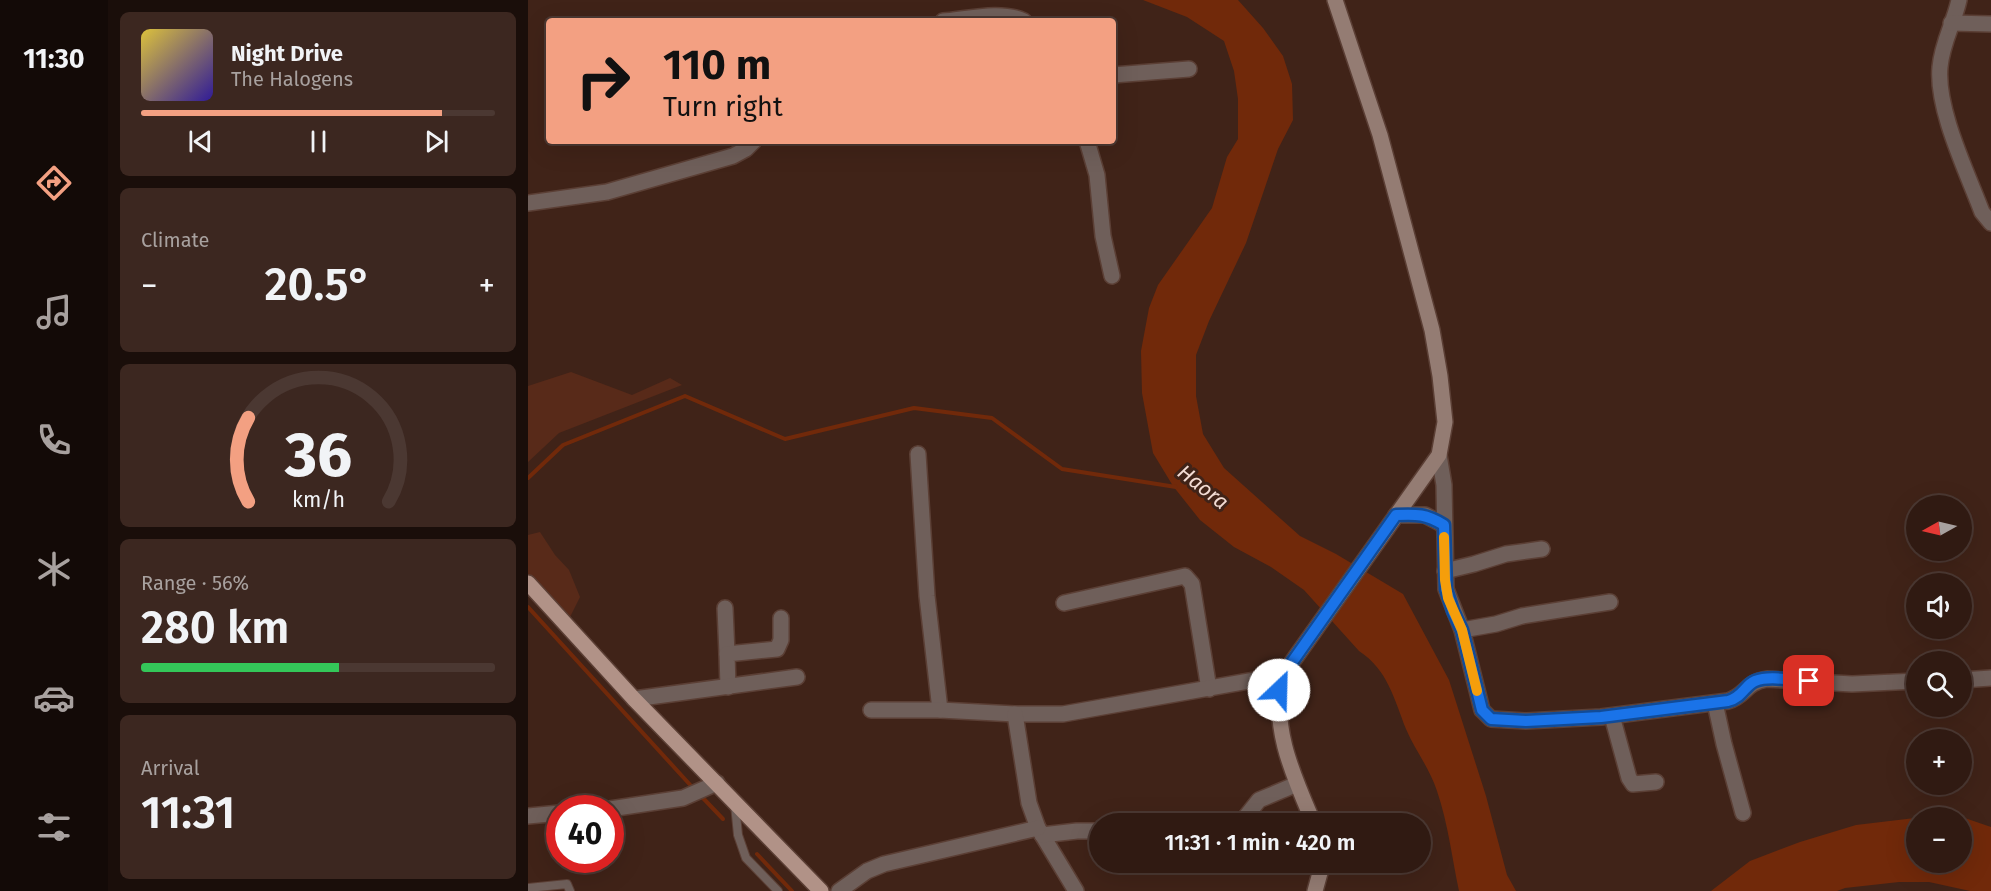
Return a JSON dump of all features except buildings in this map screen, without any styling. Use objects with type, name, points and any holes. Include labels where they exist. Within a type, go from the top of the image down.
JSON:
[{"type":"main road","points":[[528,583],[634,699],[821,891]]},
{"type":"street","points":[[1335,0],[1380,135],[1432,330],[1445,422],[1440,455],[1444,485],[1445,571],[1448,598],[1462,630],[1482,710],[1491,719],[1526,721],[1612,716],[1736,699],[1754,681],[1767,679],[1852,684],[1906,682]]},
{"type":"street","points":[[1959,0],[1940,67],[1944,110],[1982,212],[1991,223]]},
{"type":"street","points":[[980,18],[1018,18]]},
{"type":"street","points":[[1951,23],[1991,24]]},
{"type":"street","points":[[1116,75],[1189,69]]},
{"type":"street","points":[[528,203],[607,192],[733,156],[751,144]]},
{"type":"street","points":[[1088,144],[1097,175],[1103,236],[1112,276]]},
{"type":"street","points":[[918,454],[927,596],[940,710]]},
{"type":"street","points":[[1309,813],[1297,784],[1280,729],[1279,699],[1283,675],[1440,455]]},
{"type":"street","points":[[1393,519],[1425,515],[1444,525]]},
{"type":"street","points":[[1445,571],[1506,554],[1542,549]]},
{"type":"street","points":[[1064,603],[1185,576],[1192,584],[1209,689]]},
{"type":"street","points":[[1462,630],[1496,624],[1522,616],[1610,602]]},
{"type":"street","points":[[725,608],[728,687]]},
{"type":"street","points":[[727,654],[777,649],[781,640],[781,618]]},
{"type":"street","points":[[871,710],[1063,714],[1283,675]]},
{"type":"street","points":[[634,699],[797,677]]},
{"type":"street","points":[[1972,679],[1991,678]]},
{"type":"street","points":[[1715,703],[1743,813]]},
{"type":"street","points":[[1015,714],[1029,803],[1040,831],[1076,891]]},
{"type":"street","points":[[1612,716],[1629,778],[1633,784],[1656,782]]},
{"type":"street","points":[[624,807],[683,798],[717,783]]},
{"type":"street","points":[[1248,813],[1259,800],[1297,784]]},
{"type":"street","points":[[528,816],[546,814]]},
{"type":"street","points":[[838,891],[867,871],[884,864],[1040,831],[1089,831]]},
{"type":"street","points":[[1315,891],[1320,873]]},
{"type":"lane","points":[[735,801],[738,835],[742,850],[746,858],[778,891]]},
{"type":"lane","points":[[528,888],[567,884],[570,891]]},
{"type":"shaded area","points":[[571,372],[632,395],[670,378],[682,385],[559,433],[528,462],[528,386]]},
{"type":"shaded area","points":[[540,532],[555,555],[569,570],[580,597],[568,621],[528,577],[528,535]]},
{"type":"water","name":"Haora","points":[[1143,0],[1238,0],[1263,28],[1283,56],[1292,84],[1293,120],[1278,149],[1246,243],[1209,321],[1196,355],[1196,396],[1203,434],[1224,468],[1300,536],[1336,554],[1403,594],[1449,680],[1486,796],[1507,875],[1516,891],[1459,891],[1447,828],[1437,791],[1406,729],[1394,696],[1377,667],[1359,651],[1304,590],[1271,567],[1234,547],[1200,520],[1173,486],[1153,453],[1142,393],[1141,351],[1149,308],[1158,285],[1212,208],[1227,157],[1238,139],[1238,99],[1234,71],[1224,41],[1187,17]]},
{"type":"water","points":[[1906,819],[1906,873],[1972,873],[1972,820],[1991,827],[1991,891],[1970,891],[1929,882],[1899,882],[1845,888],[1837,891],[1711,891],[1750,861],[1800,842],[1856,825]]},
{"type":"waterway","name":"Haora","points":[[528,478],[563,445],[685,396],[785,439],[914,408],[992,418],[1062,469],[1176,487]]},
{"type":"waterway","points":[[528,607],[693,788]]},
{"type":"waterway","points":[[702,797],[723,819]]},
{"type":"waterway","points":[[757,854],[792,891]]},
{"type":"slow traffic","points":[[1444,537],[1445,580],[1448,598],[1462,630],[1477,691]]},
{"type":"route","points":[[1279,690],[1283,675],[1396,515],[1414,514],[1425,515],[1444,525],[1445,580],[1448,598],[1462,630],[1482,710],[1491,719],[1526,721],[1612,716],[1728,701],[1736,699],[1754,681],[1767,679],[1809,681]]}]
